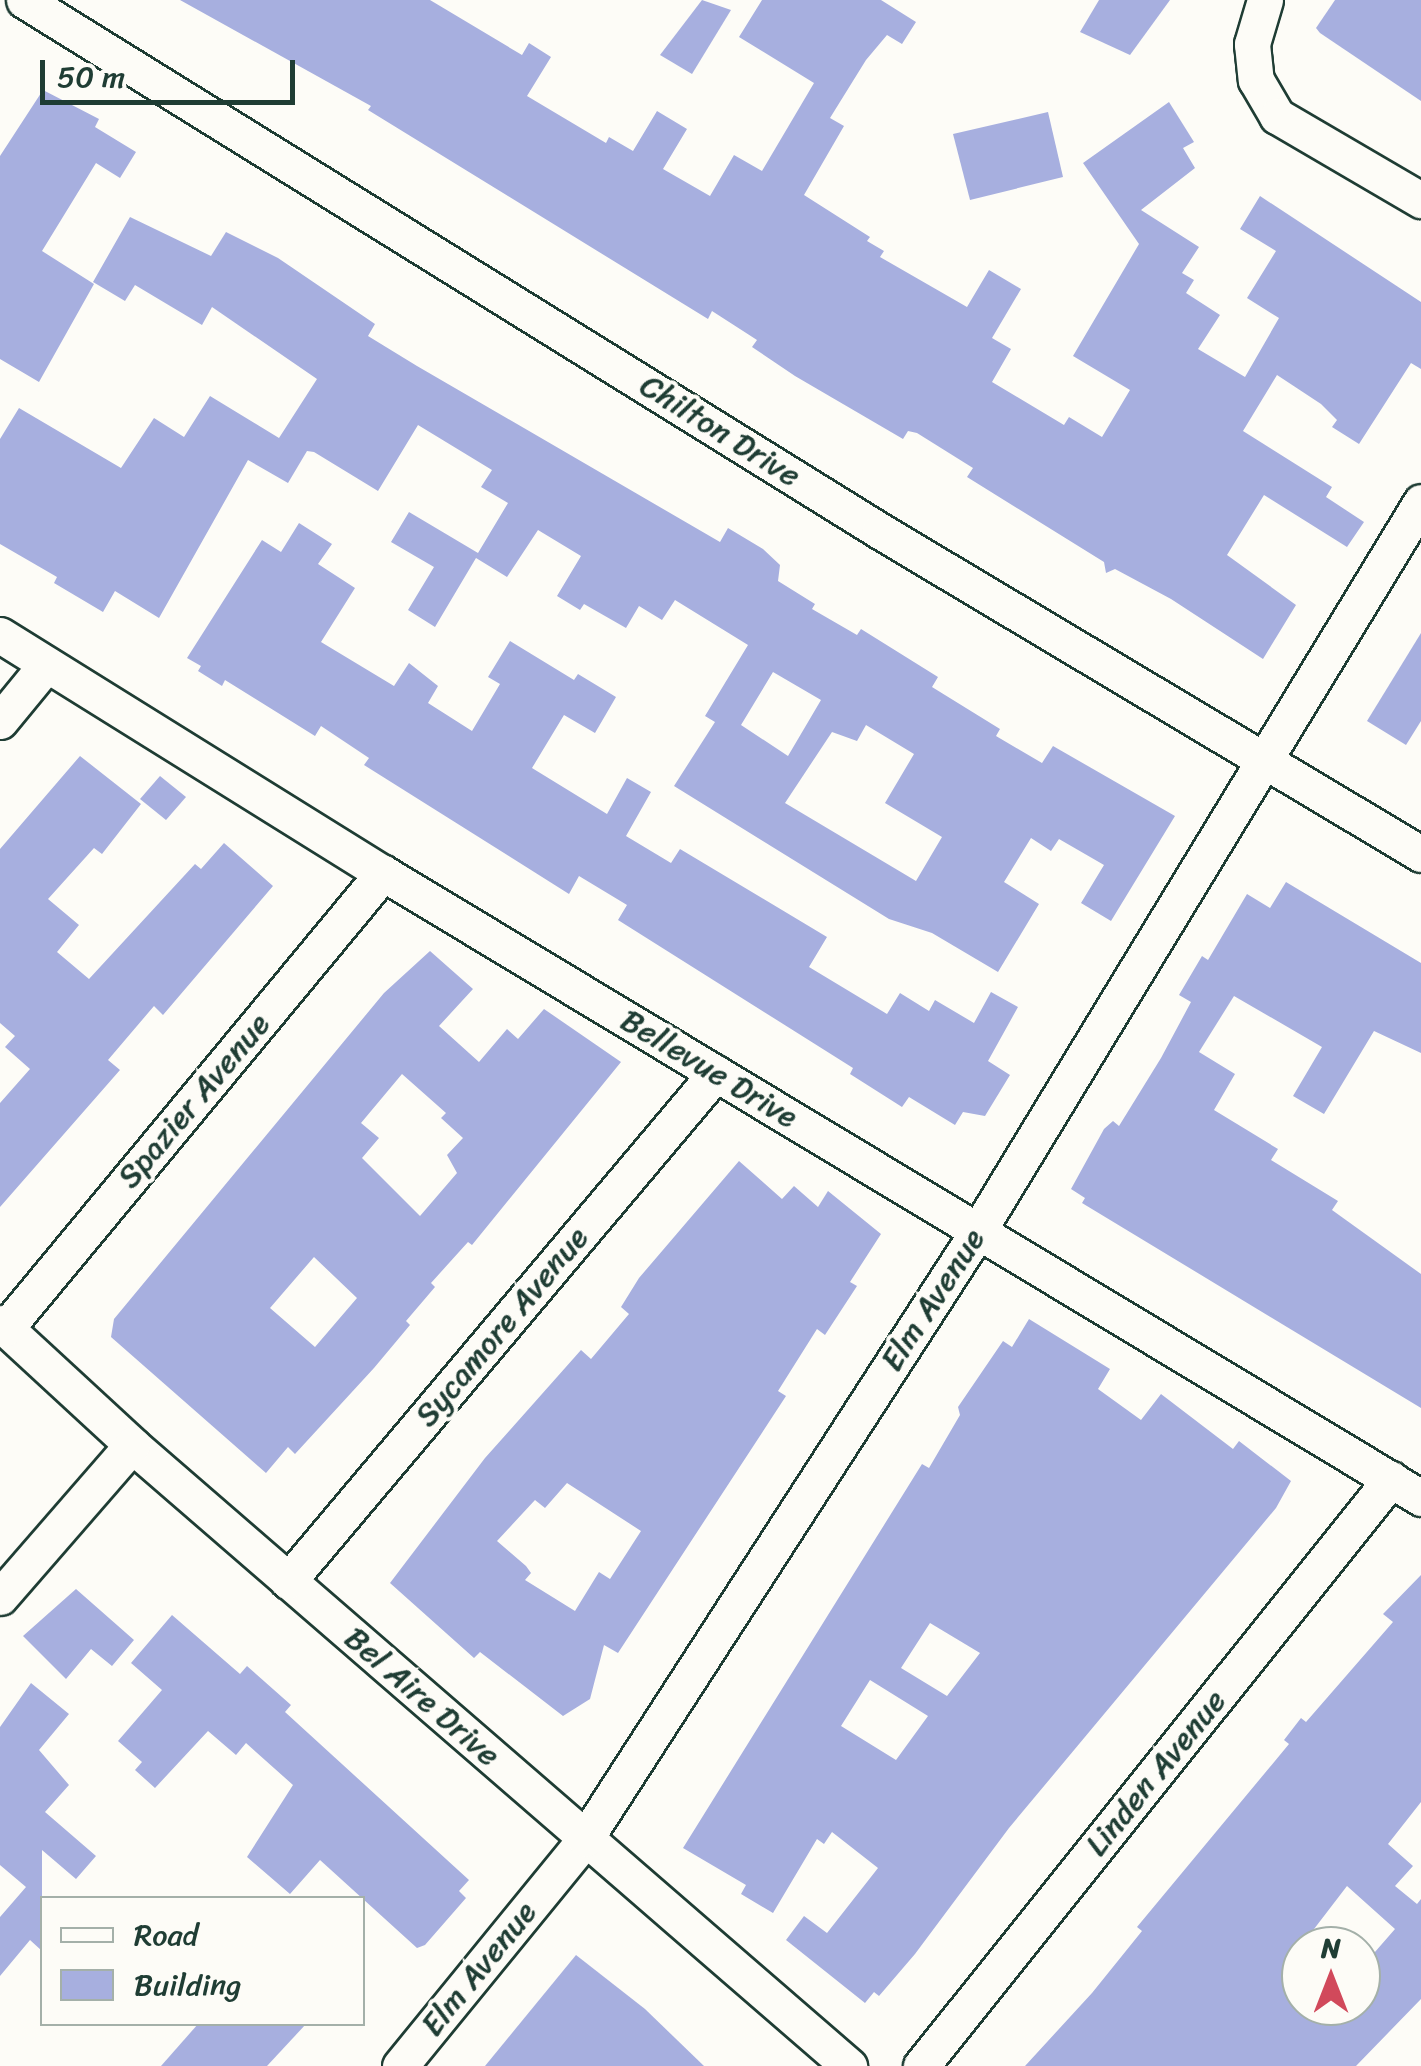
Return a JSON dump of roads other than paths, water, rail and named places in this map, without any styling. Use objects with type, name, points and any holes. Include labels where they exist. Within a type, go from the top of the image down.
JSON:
[{"type":"street","name":"Chilton Drive","points":[[24,0],[880,531],[1421,854]]},
{"type":"street","points":[[1265,0],[1252,44],[1256,80],[1276,116],[1421,200]]},
{"type":"street","name":"Elm Avenue","points":[[400,2066],[585,1839],[978,1231],[1421,502]]},
{"type":"street","name":"Bellevue Drive","points":[[0,636],[382,874],[1421,1498]]},
{"type":"street","points":[[0,721],[45,666]]},
{"type":"street","name":"Spazier Avenue","points":[[3,1326],[382,874]]},
{"type":"street","name":"Sycamore Avenue","points":[[288,1581],[716,1073]]},
{"type":"street","name":"Bel Aire Drive","points":[[3,1326],[132,1445],[849,2066]]},
{"type":"street","points":[[0,1597],[132,1445]]},
{"type":"street","name":"Linden Avenue","points":[[920,2066],[1391,1479]]}]
